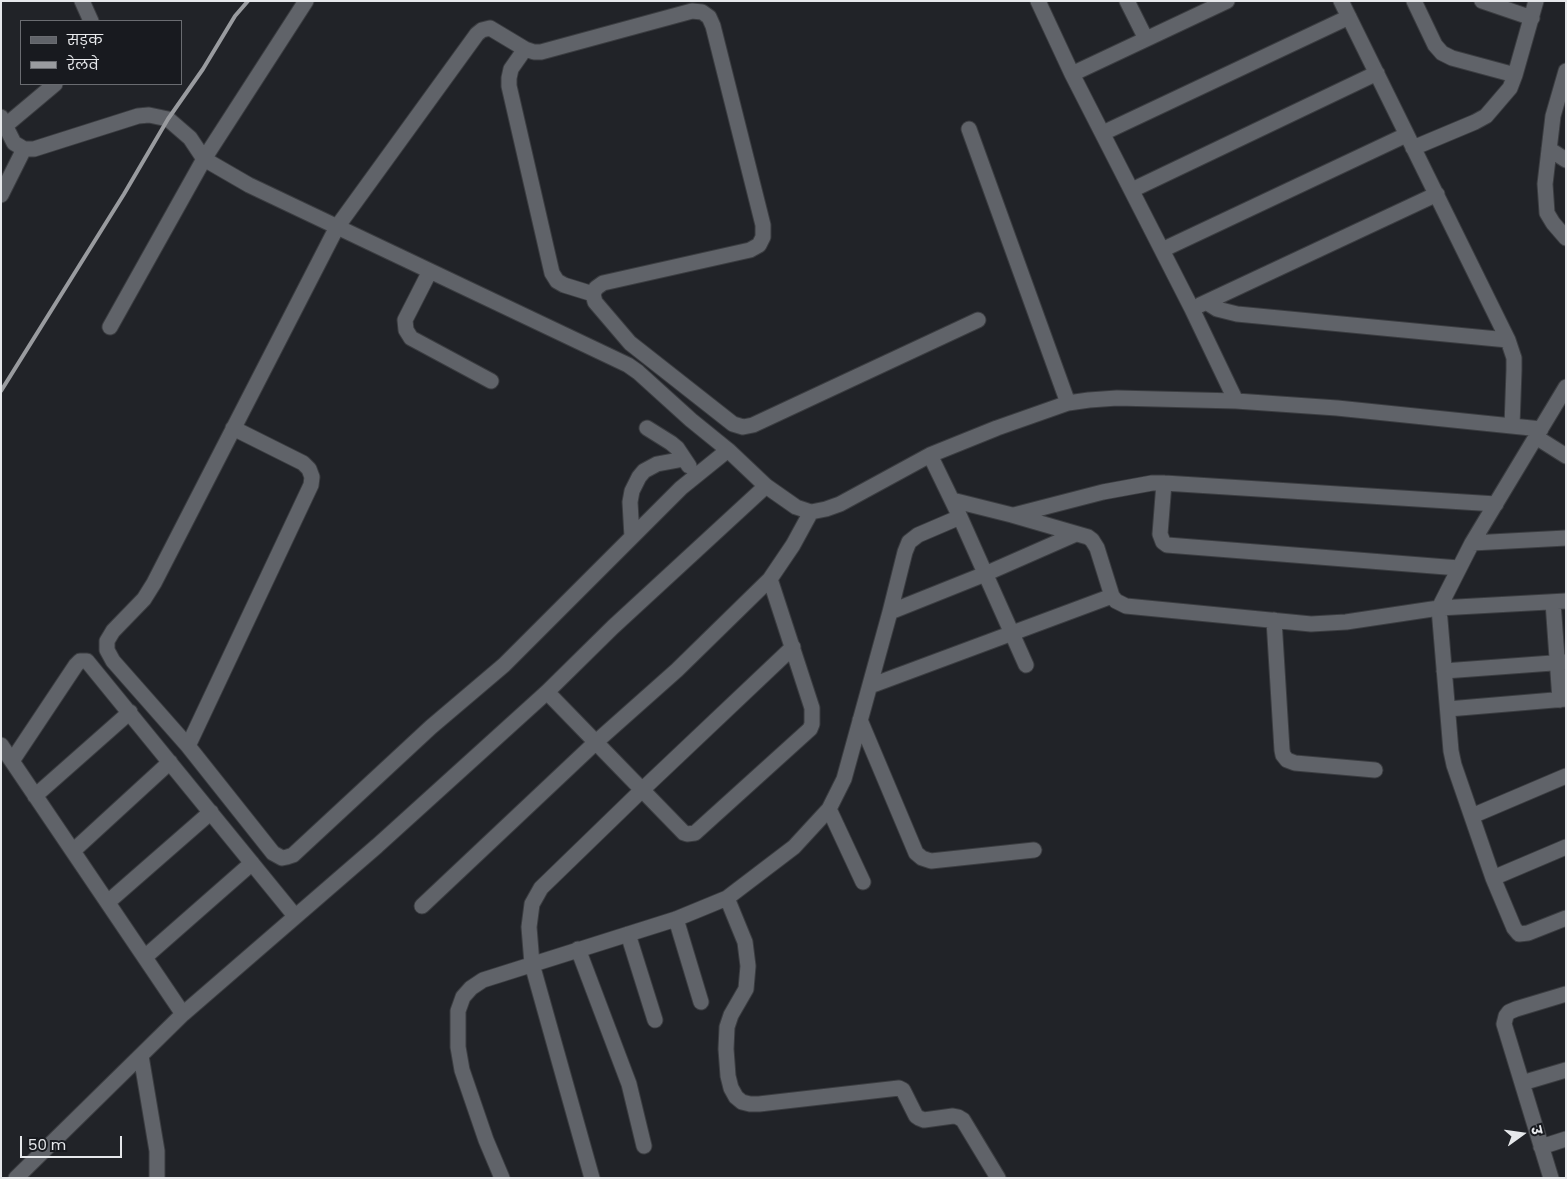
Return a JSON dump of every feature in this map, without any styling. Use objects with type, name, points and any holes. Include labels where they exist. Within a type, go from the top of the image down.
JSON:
[{"type":"street","points":[[82,1],[91,20]]},
{"type":"street","points":[[110,327],[204,159],[306,1]]},
{"type":"street","points":[[1038,1],[1072,74],[1192,309],[1236,400]]},
{"type":"street","points":[[1127,1],[1146,39]]},
{"type":"street","points":[[1072,74],[1227,1]]},
{"type":"street","points":[[1341,1],[1508,340],[1514,358],[1512,426]]},
{"type":"street","points":[[1414,1],[1435,45],[1442,53],[1452,58],[1515,75]]},
{"type":"street","points":[[1482,1],[1532,18]]},
{"type":"street","points":[[1162,250],[1410,142],[1475,122],[1486,116],[1510,88],[1536,1]]},
{"type":"street","points":[[728,450],[696,475],[504,665],[432,727],[293,854],[282,858],[273,853],[188,746],[113,661],[107,650],[107,641],[113,631],[144,600],[337,227],[477,34],[482,30],[490,28],[525,49],[541,52],[692,12],[702,12],[709,17],[713,26],[763,225],[763,237],[759,245],[750,250],[603,283],[596,288],[593,294],[595,302],[630,343],[733,424],[743,427],[753,425],[978,320]]},
{"type":"street","points":[[1103,133],[1349,17]]},
{"type":"street","points":[[525,49],[512,69],[509,86],[552,272],[557,281],[564,285],[593,294]]},
{"type":"street","points":[[1566,71],[1553,116],[1545,184],[1547,213],[1552,223],[1566,238]]},
{"type":"street","points":[[1132,190],[1376,73]]},
{"type":"street","points":[[54,85],[3,121],[14,143],[24,150],[34,149],[138,116],[149,115],[168,119],[190,138],[204,159],[249,185],[628,365],[728,450],[766,486],[796,507],[811,512],[840,504],[934,465],[997,428],[1068,403],[1117,398],[1236,400],[1512,426],[1539,433],[1566,456]]},
{"type":"street","points":[[969,129],[1068,403]]},
{"type":"street","points":[[1549,149],[1566,160]]},
{"type":"street","points":[[1,195],[24,150]]},
{"type":"street","points":[[1192,309],[1437,194]]},
{"type":"street","points":[[430,271],[405,320],[406,330],[411,338],[491,381]]},
{"type":"street","points":[[1206,302],[1217,309],[1237,314],[1508,340]]},
{"type":"street","points":[[1566,387],[1472,543],[1439,608],[1451,751],[1454,765],[1493,878],[1514,928],[1519,934],[1528,934],[1566,918]]},
{"type":"street","points":[[188,746],[311,485],[312,477],[309,469],[303,463],[233,428]]},
{"type":"street","points":[[647,428],[671,443],[696,475]]},
{"type":"street","points":[[632,537],[630,502],[632,491],[639,476],[657,464],[684,459]]},
{"type":"street","points":[[934,465],[960,517],[1026,666]]},
{"type":"street","points":[[1012,516],[1102,492],[1152,483],[1496,504]]},
{"type":"street","points":[[1164,483],[1160,534],[1163,542],[1167,545],[1459,568]]},
{"type":"street","points":[[16,1178],[183,1014],[377,846],[547,692],[613,627],[766,486]]},
{"type":"street","points":[[952,500],[1088,537],[1095,544],[1112,596],[1116,601],[1126,606],[1311,624],[1328,624],[1439,608],[1559,602],[1563,699],[1448,709]]},
{"type":"street","points":[[422,906],[596,742],[677,670],[770,579],[793,545],[811,512]]},
{"type":"street","points":[[502,1178],[486,1140],[462,1070],[458,1047],[458,1011],[463,997],[471,988],[483,980],[676,919],[727,898],[794,847],[829,809],[844,779],[890,612],[904,552],[909,542],[918,535],[960,517]]},
{"type":"street","points":[[890,612],[1076,534]]},
{"type":"street","points":[[1472,543],[1566,538]]},
{"type":"street","points":[[547,692],[684,833],[695,833],[810,729],[813,718],[812,708],[770,579]]},
{"type":"street","points":[[870,686],[1112,596]]},
{"type":"street","points":[[1274,620],[1283,755],[1287,760],[1295,762],[1376,770]]},
{"type":"street","points":[[592,1178],[532,964],[529,927],[532,904],[541,888],[793,647]]},
{"type":"street","points":[[12,761],[76,664],[87,661],[295,916]]},
{"type":"street","points":[[1444,671],[1561,663]]},
{"type":"street","points":[[36,796],[130,712]]},
{"type":"street","points":[[860,720],[908,836],[916,853],[922,858],[931,861],[1034,850]]},
{"type":"street","points":[[1,745],[183,1014]]},
{"type":"street","points":[[73,851],[170,762]]},
{"type":"street","points":[[1472,816],[1566,776]]},
{"type":"street","points":[[829,809],[863,882]]},
{"type":"street","points":[[108,902],[210,812]]},
{"type":"street","points":[[1493,878],[1566,848]]},
{"type":"street","points":[[145,956],[252,863]]},
{"type":"street","points":[[727,898],[744,942],[748,966],[746,989],[731,1015],[727,1027],[728,1076],[736,1097],[742,1102],[759,1104],[899,1088],[903,1090],[916,1116],[919,1118],[924,1120],[953,1116],[963,1120],[998,1178]]},
{"type":"street","points":[[676,919],[701,1002]]},
{"type":"street","points":[[628,934],[655,1020]]},
{"type":"street","points":[[578,950],[629,1084],[644,1146]]},
{"type":"street","points":[[1551,1178],[1504,1024],[1509,1012],[1566,994]]},
{"type":"street","points":[[141,1056],[157,1152],[157,1178]]},
{"type":"street","points":[[1522,1083],[1566,1070]]},
{"type":"street","points":[[1541,1146],[1566,1139]]},
{"type":"railway","points":[[1,391],[124,194],[168,119],[203,69],[235,16],[248,1]]}]
